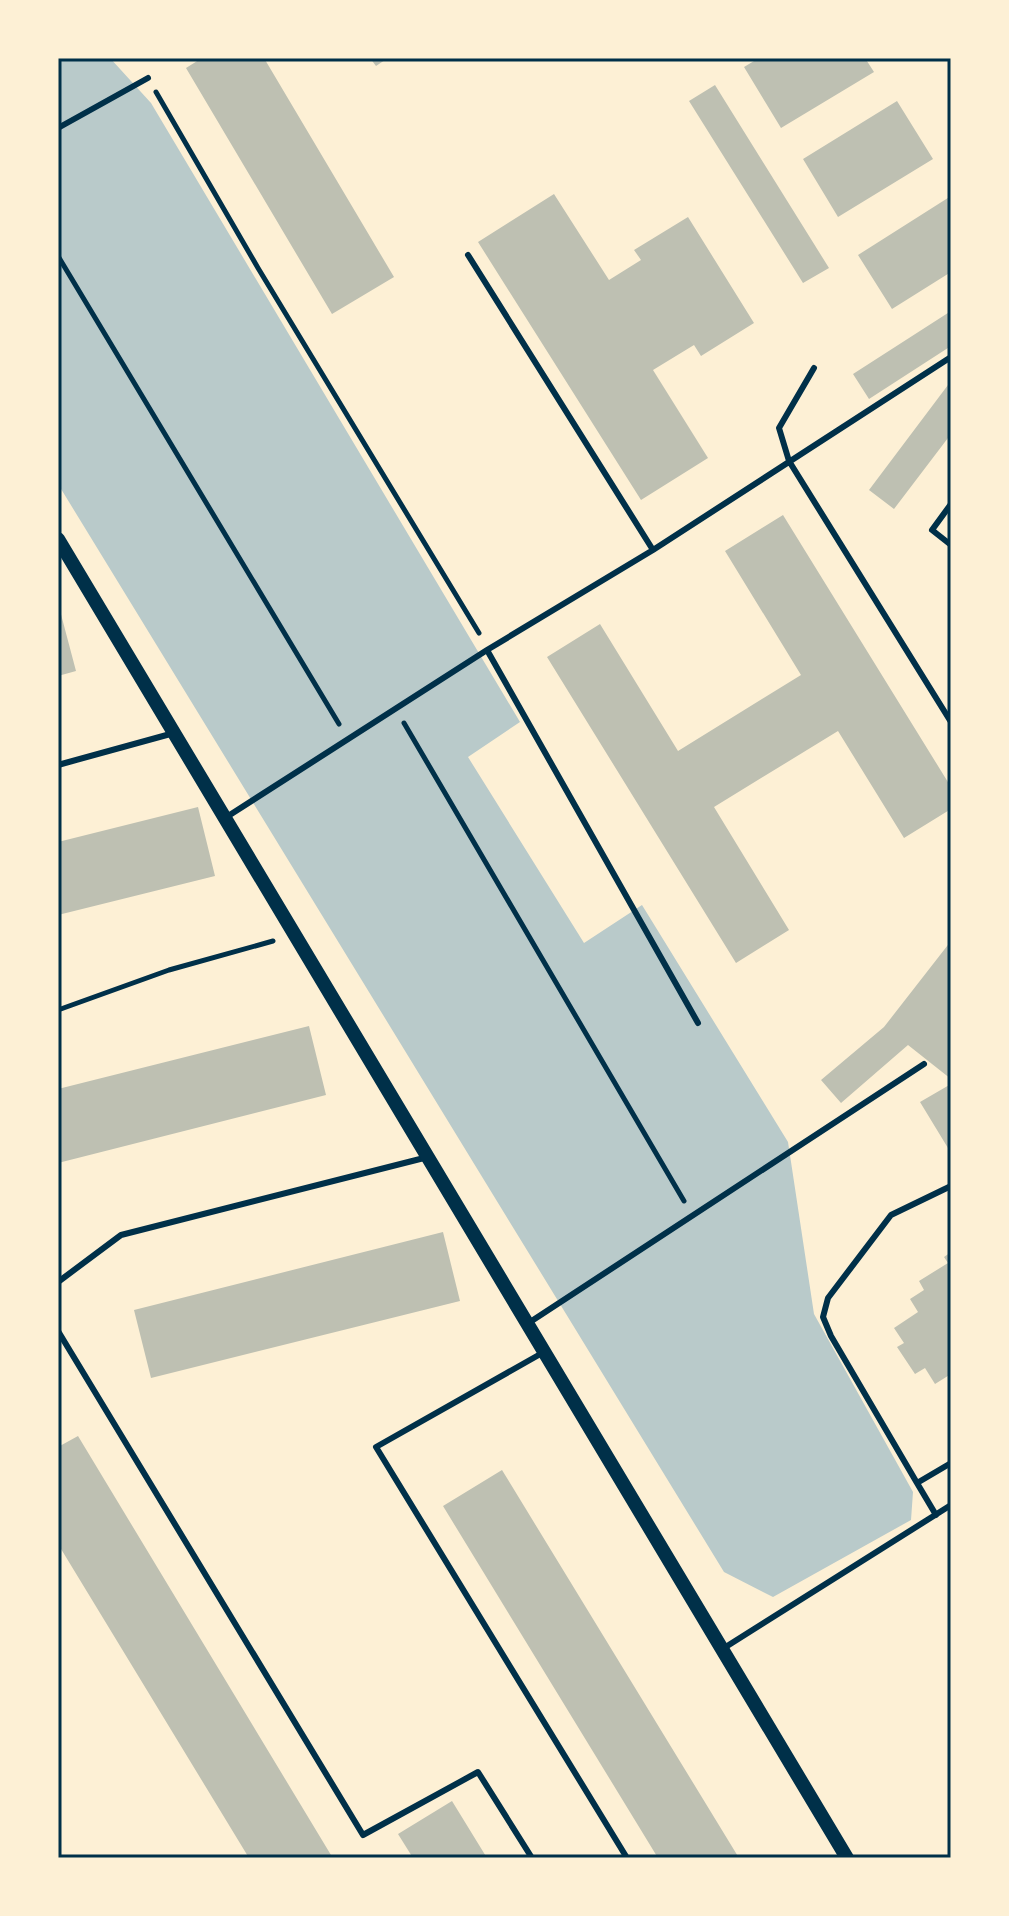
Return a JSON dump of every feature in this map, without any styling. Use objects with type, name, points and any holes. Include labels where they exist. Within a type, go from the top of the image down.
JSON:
[{"type":"street","points":[[58,539],[847,1858]]},
{"type":"lane","points":[[58,128],[148,78]]},
{"type":"lane","points":[[468,255],[653,550]]},
{"type":"lane","points":[[225,818],[487,650],[653,550],[951,357]]},
{"type":"lane","points":[[814,368],[779,428],[789,461],[951,722]]},
{"type":"lane","points":[[951,504],[932,530],[951,545]]},
{"type":"lane","points":[[487,650],[698,1023]]},
{"type":"lane","points":[[58,765],[174,733]]},
{"type":"lane","points":[[527,1324],[924,1064]]},
{"type":"lane","points":[[58,1282],[121,1235],[428,1157]]},
{"type":"lane","points":[[936,1515],[831,1336],[823,1317],[828,1298],[891,1215],[951,1186]]},
{"type":"lane","points":[[58,1331],[363,1835],[478,1772],[532,1858]]},
{"type":"lane","points":[[544,1352],[376,1447],[627,1858]]},
{"type":"lane","points":[[917,1483],[951,1463]]},
{"type":"lane","points":[[722,1649],[951,1505]]},
{"type":"path","points":[[148,78],[487,650]]},
{"type":"path","points":[[58,256],[348,739]]},
{"type":"path","points":[[395,708],[693,1215]]},
{"type":"path","points":[[58,1010],[169,970],[285,938]]},
{"type":"shaded area","points":[[58,58],[110,58],[151,103],[520,722],[468,757],[584,943],[642,905],[788,1142],[814,1314],[913,1492],[911,1520],[773,1597],[724,1572],[58,484]]},
{"type":"building","points":[[202,58],[264,58],[394,277],[332,314],[186,68]]},
{"type":"building","points":[[370,58],[388,58],[376,66]]},
{"type":"building","points":[[759,58],[865,58],[874,72],[781,128],[744,67]]},
{"type":"building","points":[[715,85],[829,268],[803,283],[689,101]]},
{"type":"building","points":[[897,101],[933,159],[838,217],[803,159]]},
{"type":"building","points":[[554,194],[609,280],[641,260],[634,250],[688,217],[754,323],[701,356],[694,345],[653,370],[708,458],[641,500],[478,242]]},
{"type":"building","points":[[951,196],[951,272],[892,309],[858,255]]},
{"type":"building","points":[[951,311],[951,346],[869,399],[853,374]]},
{"type":"building","points":[[951,381],[951,434],[894,509],[869,490]]},
{"type":"building","points":[[783,515],[951,787],[951,809],[904,838],[838,731],[714,807],[789,930],[736,963],[547,657],[600,624],[678,751],[801,675],[725,551]]},
{"type":"building","points":[[58,603],[76,671],[58,676]]},
{"type":"building","points":[[198,807],[215,876],[58,915],[58,842]]},
{"type":"building","points":[[951,941],[951,1079],[908,1045],[841,1103],[821,1080],[884,1027]]},
{"type":"building","points":[[309,1026],[326,1095],[58,1163],[58,1089]]},
{"type":"building","points":[[951,1084],[951,1153],[920,1102]]},
{"type":"building","points":[[443,1232],[460,1301],[151,1378],[134,1310]]},
{"type":"building","points":[[951,1252],[951,1374],[935,1384],[925,1368],[915,1374],[897,1347],[904,1343],[894,1328],[918,1312],[910,1299],[924,1290],[919,1281],[948,1263],[944,1257]]},
{"type":"building","points":[[78,1436],[331,1855],[326,1858],[249,1858],[58,1544],[58,1447]]},
{"type":"building","points":[[502,1470],[739,1858],[658,1858],[443,1506]]},
{"type":"building","points":[[452,1801],[487,1858],[413,1858],[398,1834]]}]
